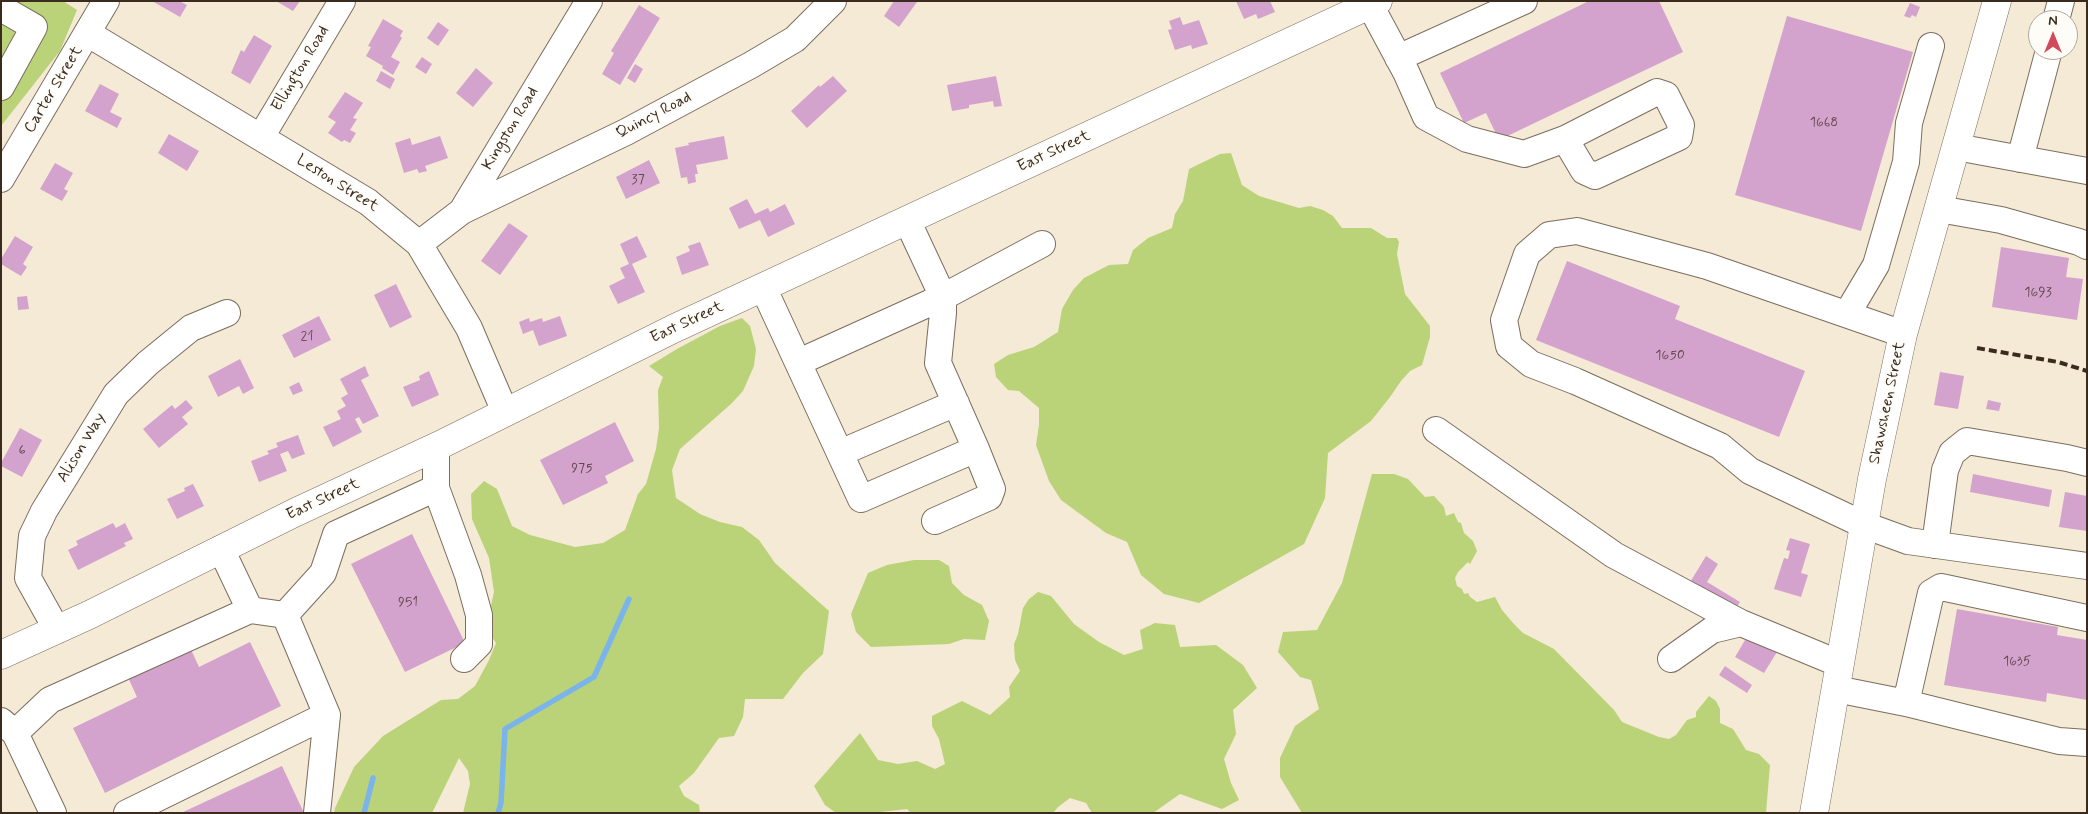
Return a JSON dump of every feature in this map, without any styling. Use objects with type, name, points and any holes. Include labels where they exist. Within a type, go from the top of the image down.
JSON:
[{"type":"main road","name":"Shawsheen Street","points":[[1814,813],[1864,524],[1903,334],[1997,1]]},
{"type":"main road","name":"East Street","points":[[1,655],[57,630],[221,549],[436,447],[673,329],[1374,3]]},
{"type":"street","name":"Carter Street","points":[[1,179],[106,1]]},
{"type":"street","name":"Ellington Road","points":[[261,138],[342,1]]},
{"type":"street","name":"Kingston Road","points":[[419,244],[462,211],[589,1]]},
{"type":"street","name":"Quincy Road","points":[[462,211],[626,132],[751,65],[795,38],[833,1]]},
{"type":"street","points":[[1398,58],[1524,1]]},
{"type":"street","points":[[1374,3],[1426,117],[1467,139],[1524,154],[1565,139]]},
{"type":"street","points":[[1,8],[34,27],[1,87]]},
{"type":"street","name":"Leston Street","points":[[87,33],[368,202],[419,244],[469,328],[505,412]]},
{"type":"street","points":[[1847,314],[1876,265],[1906,162],[1909,123],[1932,46]]},
{"type":"street","points":[[2020,159],[2046,60]]},
{"type":"street","points":[[1956,147],[2087,171]]},
{"type":"street","points":[[1939,209],[2001,220],[2079,242],[2087,246]]},
{"type":"street","points":[[907,220],[943,297],[938,363],[992,490],[989,497],[935,522]]},
{"type":"street","points":[[1903,334],[1707,266],[1577,231],[1549,235],[1527,254],[1504,320],[1509,346],[1531,364],[1575,381],[1720,446],[1750,471],[1864,524],[1908,541],[2087,566]]},
{"type":"street","points":[[799,362],[943,297],[1042,244]]},
{"type":"street","points":[[763,287],[861,499],[976,449]]},
{"type":"street","name":"Alison Way","points":[[57,630],[28,578],[32,536],[44,511],[116,394],[148,363],[191,328],[227,313]]},
{"type":"street","points":[[840,452],[956,403]]},
{"type":"street","points":[[1436,430],[1614,555],[1838,677],[1906,704],[2059,741],[2087,744]]},
{"type":"street","points":[[1935,545],[1945,470],[1952,452],[1967,441],[2087,463]]},
{"type":"street","points":[[436,447],[436,488],[468,575],[479,615],[479,644],[464,659]]},
{"type":"street","points":[[285,615],[323,573],[336,534],[436,488]]},
{"type":"street","points":[[221,549],[250,610]]},
{"type":"street","points":[[1906,704],[1931,593],[1941,587],[2087,618]]},
{"type":"street","points":[[53,813],[8,727],[50,700],[250,610],[285,615]]},
{"type":"street","points":[[285,615],[327,715],[317,813]]},
{"type":"street","points":[[1671,659],[1712,630],[1741,623]]},
{"type":"street","points":[[127,813],[327,715]]},
{"type":"green space","points":[[1,1],[63,1],[77,10],[60,51],[1,126]]},
{"type":"green space","points":[[1231,153],[1242,185],[1259,196],[1299,208],[1310,206],[1323,210],[1333,216],[1342,228],[1371,228],[1387,238],[1397,238],[1399,242],[1397,254],[1405,294],[1430,326],[1430,337],[1422,365],[1410,371],[1371,421],[1328,453],[1325,498],[1304,544],[1199,603],[1164,594],[1141,575],[1127,542],[1106,533],[1061,500],[1049,481],[1036,445],[1039,408],[1019,391],[1008,390],[996,377],[994,364],[1008,355],[1034,347],[1058,332],[1062,309],[1073,290],[1084,278],[1109,265],[1128,264],[1133,250],[1148,238],[1172,228],[1175,214],[1183,201],[1189,169],[1220,154]]},
{"type":"green space","points":[[742,318],[750,326],[756,349],[754,366],[743,391],[680,449],[672,470],[676,498],[700,514],[720,522],[742,527],[759,540],[775,563],[829,611],[823,654],[803,673],[783,699],[745,699],[743,717],[734,736],[719,738],[694,773],[679,786],[684,796],[699,805],[700,813],[463,813],[470,784],[468,771],[459,758],[432,813],[334,813],[354,767],[383,736],[441,700],[458,699],[475,686],[489,660],[496,643],[486,629],[494,592],[489,558],[472,519],[471,494],[484,481],[497,489],[512,526],[530,535],[575,547],[603,543],[625,530],[638,494],[646,484],[656,449],[659,428],[658,390],[663,377],[649,366],[720,326]]},
{"type":"green space","points":[[1372,474],[1394,474],[1408,479],[1425,497],[1434,496],[1444,507],[1446,516],[1454,513],[1458,522],[1461,523],[1464,533],[1473,541],[1477,551],[1470,564],[1468,562],[1458,572],[1455,578],[1457,586],[1462,589],[1464,594],[1468,593],[1477,602],[1495,597],[1502,610],[1523,633],[1554,649],[1614,710],[1622,722],[1659,737],[1669,739],[1676,735],[1687,720],[1696,717],[1696,712],[1709,696],[1716,701],[1720,709],[1720,723],[1733,729],[1746,750],[1759,754],[1770,765],[1766,813],[1302,813],[1280,777],[1280,758],[1295,726],[1319,709],[1311,680],[1300,677],[1278,652],[1283,632],[1317,630],[1342,583]]},
{"type":"green space","points":[[914,560],[939,560],[949,566],[952,583],[964,595],[982,605],[989,621],[985,640],[964,639],[949,644],[871,647],[856,632],[851,614],[868,573],[887,565]]},
{"type":"green space","points":[[1038,592],[1051,596],[1074,624],[1099,642],[1124,655],[1143,649],[1140,630],[1155,623],[1175,625],[1180,647],[1216,645],[1243,665],[1257,688],[1233,710],[1236,734],[1224,759],[1231,783],[1239,800],[1222,809],[1180,794],[1153,813],[1092,813],[1086,803],[1070,798],[1053,813],[911,813],[907,809],[871,813],[836,813],[825,805],[814,786],[860,733],[878,760],[898,764],[917,761],[935,769],[945,764],[939,739],[932,726],[932,716],[962,701],[990,715],[1010,697],[1009,687],[1020,671],[1015,660],[1014,644],[1023,608],[1029,599]]},
{"type":"building","points":[[152,1],[179,1],[187,5],[180,17]]},
{"type":"building","points":[[276,1],[300,1],[293,11]]},
{"type":"building","points":[[894,1],[917,2],[899,27],[884,16]]},
{"type":"building","points":[[1236,1],[1270,1],[1275,12],[1258,19],[1256,14],[1244,19]]},
{"type":"building","points":[[1589,1],[1659,1],[1683,52],[1499,140],[1486,113],[1464,123],[1440,73]]},
{"type":"building","points":[[1910,3],[1920,7],[1916,17],[1912,15],[1910,18],[1904,16]]},
{"type":"building","points":[[639,5],[660,18],[620,85],[602,74],[614,53],[611,51]]},
{"type":"building","points":[[1787,16],[1913,52],[1861,231],[1735,195]]},
{"type":"building","points":[[1180,17],[1183,25],[1199,20],[1208,44],[1192,49],[1191,45],[1175,50],[1168,30],[1172,29],[1169,21]]},
{"type":"building","points":[[383,19],[403,31],[400,36],[402,38],[391,57],[400,62],[393,75],[382,68],[383,66],[366,56],[371,47],[368,46]]},
{"type":"building","points":[[438,22],[449,30],[438,46],[427,38]]},
{"type":"building","points":[[254,35],[272,46],[250,84],[231,73],[241,50],[244,52]]},
{"type":"building","points":[[422,57],[432,64],[426,74],[415,67]]},
{"type":"building","points":[[635,64],[643,69],[635,83],[627,78]]},
{"type":"building","points":[[476,68],[493,83],[473,107],[456,93]]},
{"type":"building","points":[[381,71],[395,79],[390,89],[376,81]]},
{"type":"building","points":[[833,76],[847,91],[807,128],[791,111],[819,85],[820,87]]},
{"type":"building","points":[[996,76],[1002,106],[994,107],[993,101],[969,105],[969,108],[952,111],[947,85]]},
{"type":"building","points":[[100,84],[119,94],[110,112],[122,118],[117,128],[85,111]]},
{"type":"building","points":[[345,92],[363,103],[353,118],[357,119],[350,130],[356,133],[350,143],[344,140],[342,142],[328,133],[336,122],[328,117]]},
{"type":"building","points":[[169,134],[199,151],[187,171],[158,153]]},
{"type":"building","points":[[440,136],[448,158],[425,166],[427,171],[419,173],[417,169],[404,173],[395,143],[410,138],[412,145]]},
{"type":"building","points":[[724,136],[728,159],[696,165],[698,174],[695,174],[696,182],[688,184],[687,177],[681,178],[675,148],[689,145],[688,143]]},
{"type":"building","points":[[649,160],[660,183],[626,199],[616,177]]},
{"type":"building","points":[[55,163],[73,173],[64,189],[68,191],[62,201],[40,189]]},
{"type":"building","points":[[747,199],[755,214],[768,208],[770,212],[785,204],[795,224],[768,237],[760,220],[739,229],[729,208]]},
{"type":"building","points":[[509,223],[528,236],[500,275],[481,261]]},
{"type":"building","points":[[15,236],[33,247],[23,264],[27,267],[21,276],[1,264],[1,259]]},
{"type":"building","points":[[637,236],[647,257],[632,264],[645,292],[618,304],[609,286],[625,278],[620,268],[629,264],[620,244]]},
{"type":"building","points":[[700,242],[709,265],[682,275],[676,257],[690,251],[688,246]]},
{"type":"building","points":[[2001,247],[2069,258],[2066,277],[2083,279],[2077,320],[1992,307]]},
{"type":"building","points":[[1567,261],[1680,306],[1675,319],[1805,371],[1779,437],[1536,340]]},
{"type":"building","points":[[396,284],[412,317],[390,328],[374,295]]},
{"type":"building","points":[[27,296],[29,309],[18,310],[17,297]]},
{"type":"building","points":[[319,316],[331,340],[294,358],[282,335]]},
{"type":"building","points":[[560,316],[567,336],[539,346],[533,330],[523,334],[519,322],[529,318],[530,322],[542,318],[543,322]]},
{"type":"building","points":[[240,359],[254,388],[243,394],[239,386],[218,397],[208,376]]},
{"type":"building","points":[[365,366],[369,376],[361,380],[379,416],[363,424],[359,417],[355,419],[362,432],[333,447],[323,427],[341,419],[337,411],[346,406],[341,398],[348,394],[340,379]]},
{"type":"building","points":[[429,371],[439,395],[412,407],[403,387],[420,380],[419,376]]},
{"type":"building","points":[[1940,372],[1964,376],[1958,409],[1934,405]]},
{"type":"building","points":[[299,382],[303,391],[293,395],[289,387]]},
{"type":"building","points":[[186,400],[193,408],[182,417],[188,424],[159,448],[143,429],[172,405],[175,409]]},
{"type":"building","points":[[1988,400],[2001,403],[1999,411],[1986,409]]},
{"type":"building","points":[[615,422],[634,461],[605,476],[608,483],[563,505],[540,460]]},
{"type":"building","points":[[20,428],[42,440],[22,477],[1,466]]},
{"type":"building","points":[[298,435],[305,454],[292,459],[288,451],[280,454],[287,471],[259,482],[251,461],[269,454],[267,451],[278,447],[276,443]]},
{"type":"building","points":[[1973,474],[2052,490],[2049,507],[1970,492]]},
{"type":"building","points":[[193,484],[204,506],[177,519],[167,499],[185,491],[184,488]]},
{"type":"building","points":[[2065,492],[2087,496],[2087,531],[2059,527]]},
{"type":"building","points":[[113,523],[116,528],[125,523],[133,539],[124,543],[126,546],[78,570],[68,550],[78,545],[76,541]]},
{"type":"building","points":[[412,534],[465,643],[405,672],[351,564]]},
{"type":"building","points":[[1790,538],[1810,544],[1801,573],[1808,575],[1801,597],[1774,589],[1784,558],[1788,559],[1790,551],[1786,550]]},
{"type":"building","points":[[1706,556],[1718,564],[1707,582],[1740,602],[1734,611],[1689,584]]},
{"type":"building","points":[[1957,609],[2058,627],[2057,635],[2087,640],[2087,700],[2047,693],[2046,702],[1944,685]]},
{"type":"building","points":[[1748,635],[1777,652],[1764,673],[1735,657]]},
{"type":"building","points":[[250,642],[281,706],[105,793],[73,728],[137,697],[126,673],[188,643],[199,667]]},
{"type":"building","points":[[1725,666],[1752,685],[1747,693],[1719,675]]},
{"type":"building","points":[[282,766],[304,813],[181,813]]},
{"type":"waterway","points":[[498,813],[501,803],[505,729],[594,677],[629,599]]},
{"type":"waterway","points":[[364,813],[373,778]]},
{"type":"railway","points":[[1977,348],[2058,362],[2087,371]]}]
